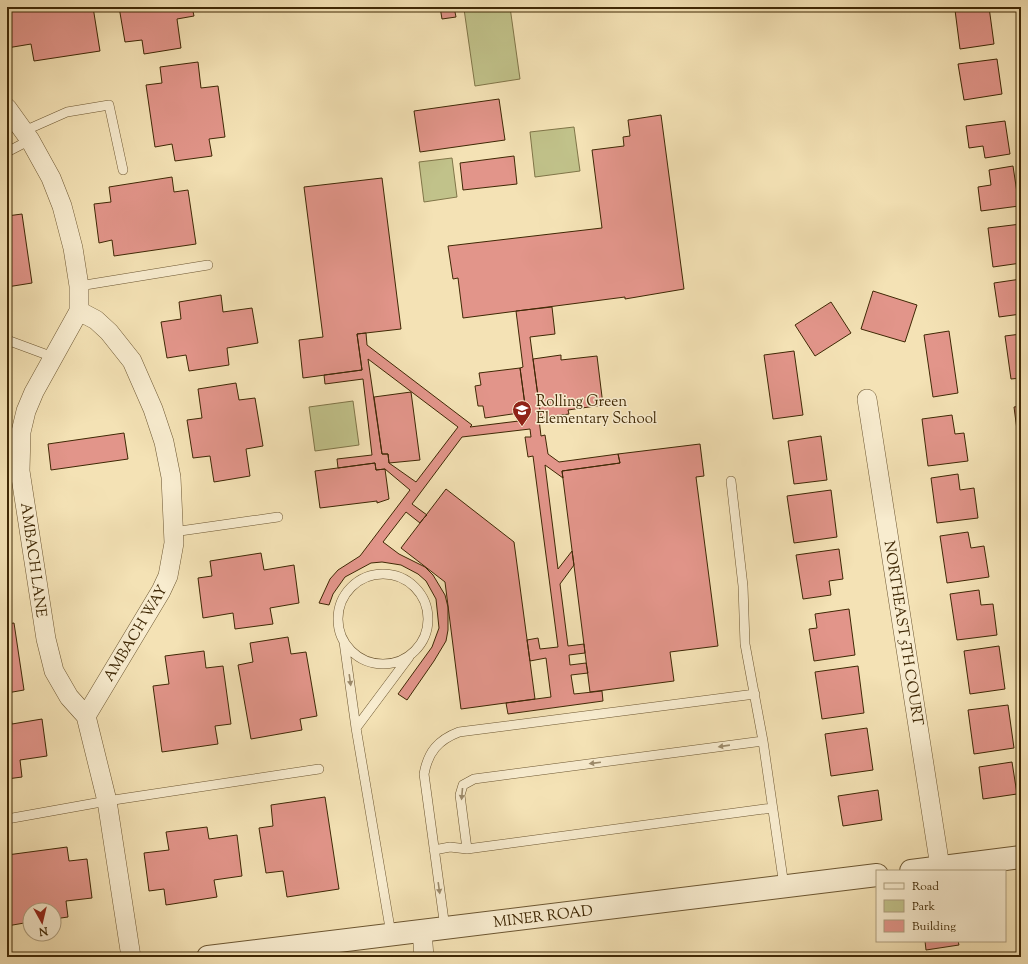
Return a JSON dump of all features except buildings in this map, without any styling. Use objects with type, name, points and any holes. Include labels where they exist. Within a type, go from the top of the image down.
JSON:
[{"type":"street","points":[[7,108],[27,136],[51,178],[62,206],[74,248],[79,286],[79,311]]},
{"type":"street","name":"AMBACH LANE","points":[[79,311],[34,392],[26,411],[14,472],[54,671],[69,697],[86,716]]},
{"type":"street","name":"AMBACH WAY","points":[[79,311],[96,320],[122,346],[132,361],[153,408],[164,442],[171,477],[174,532],[172,559],[168,576],[161,591],[86,716]]},
{"type":"street","name":"NORTHEAST 5TH COURT","points":[[867,399],[940,867]]},
{"type":"street","points":[[86,716],[108,801],[131,957]]},
{"type":"street","points":[[918,870],[1021,857]]},
{"type":"street","name":"MINER ROAD","points":[[208,957],[876,875]]},
{"type":"street","points":[[422,931],[424,957]]},
{"type":"lane","points":[[7,152],[27,136],[67,112],[109,105],[124,170]]},
{"type":"lane","points":[[79,286],[208,265]]},
{"type":"lane","points":[[7,340],[53,357]]},
{"type":"lane","points":[[731,481],[743,586],[745,644],[763,741],[784,886]]},
{"type":"lane","points":[[174,532],[278,517]]},
{"type":"lane","points":[[356,728],[423,640],[428,626],[427,610],[422,595],[412,584],[398,576],[382,574],[367,577],[353,585],[344,597],[338,612],[339,627],[344,642],[356,728],[391,934]]},
{"type":"lane","points":[[344,642],[352,652],[363,659],[374,663],[387,664],[399,661],[413,652]]},
{"type":"lane","points":[[444,928],[424,774],[430,753],[445,737],[459,732],[755,694]]},
{"type":"lane","points":[[468,849],[460,795],[463,784],[474,779],[763,741]]},
{"type":"lane","points":[[7,819],[108,801],[319,769]]},
{"type":"lane","points":[[434,850],[450,847],[468,849],[772,808]]},
{"type":"green space","points":[[478,7],[510,7],[520,79],[475,86],[464,9]]},
{"type":"green space","points":[[574,127],[580,171],[535,177],[530,132]]},
{"type":"green space","points":[[452,158],[457,197],[424,202],[419,162]]},
{"type":"green space","points":[[353,401],[359,445],[315,451],[309,407]]},
{"type":"place","name":"Rolling Green Elementary School","points":[[522,427]]}]
